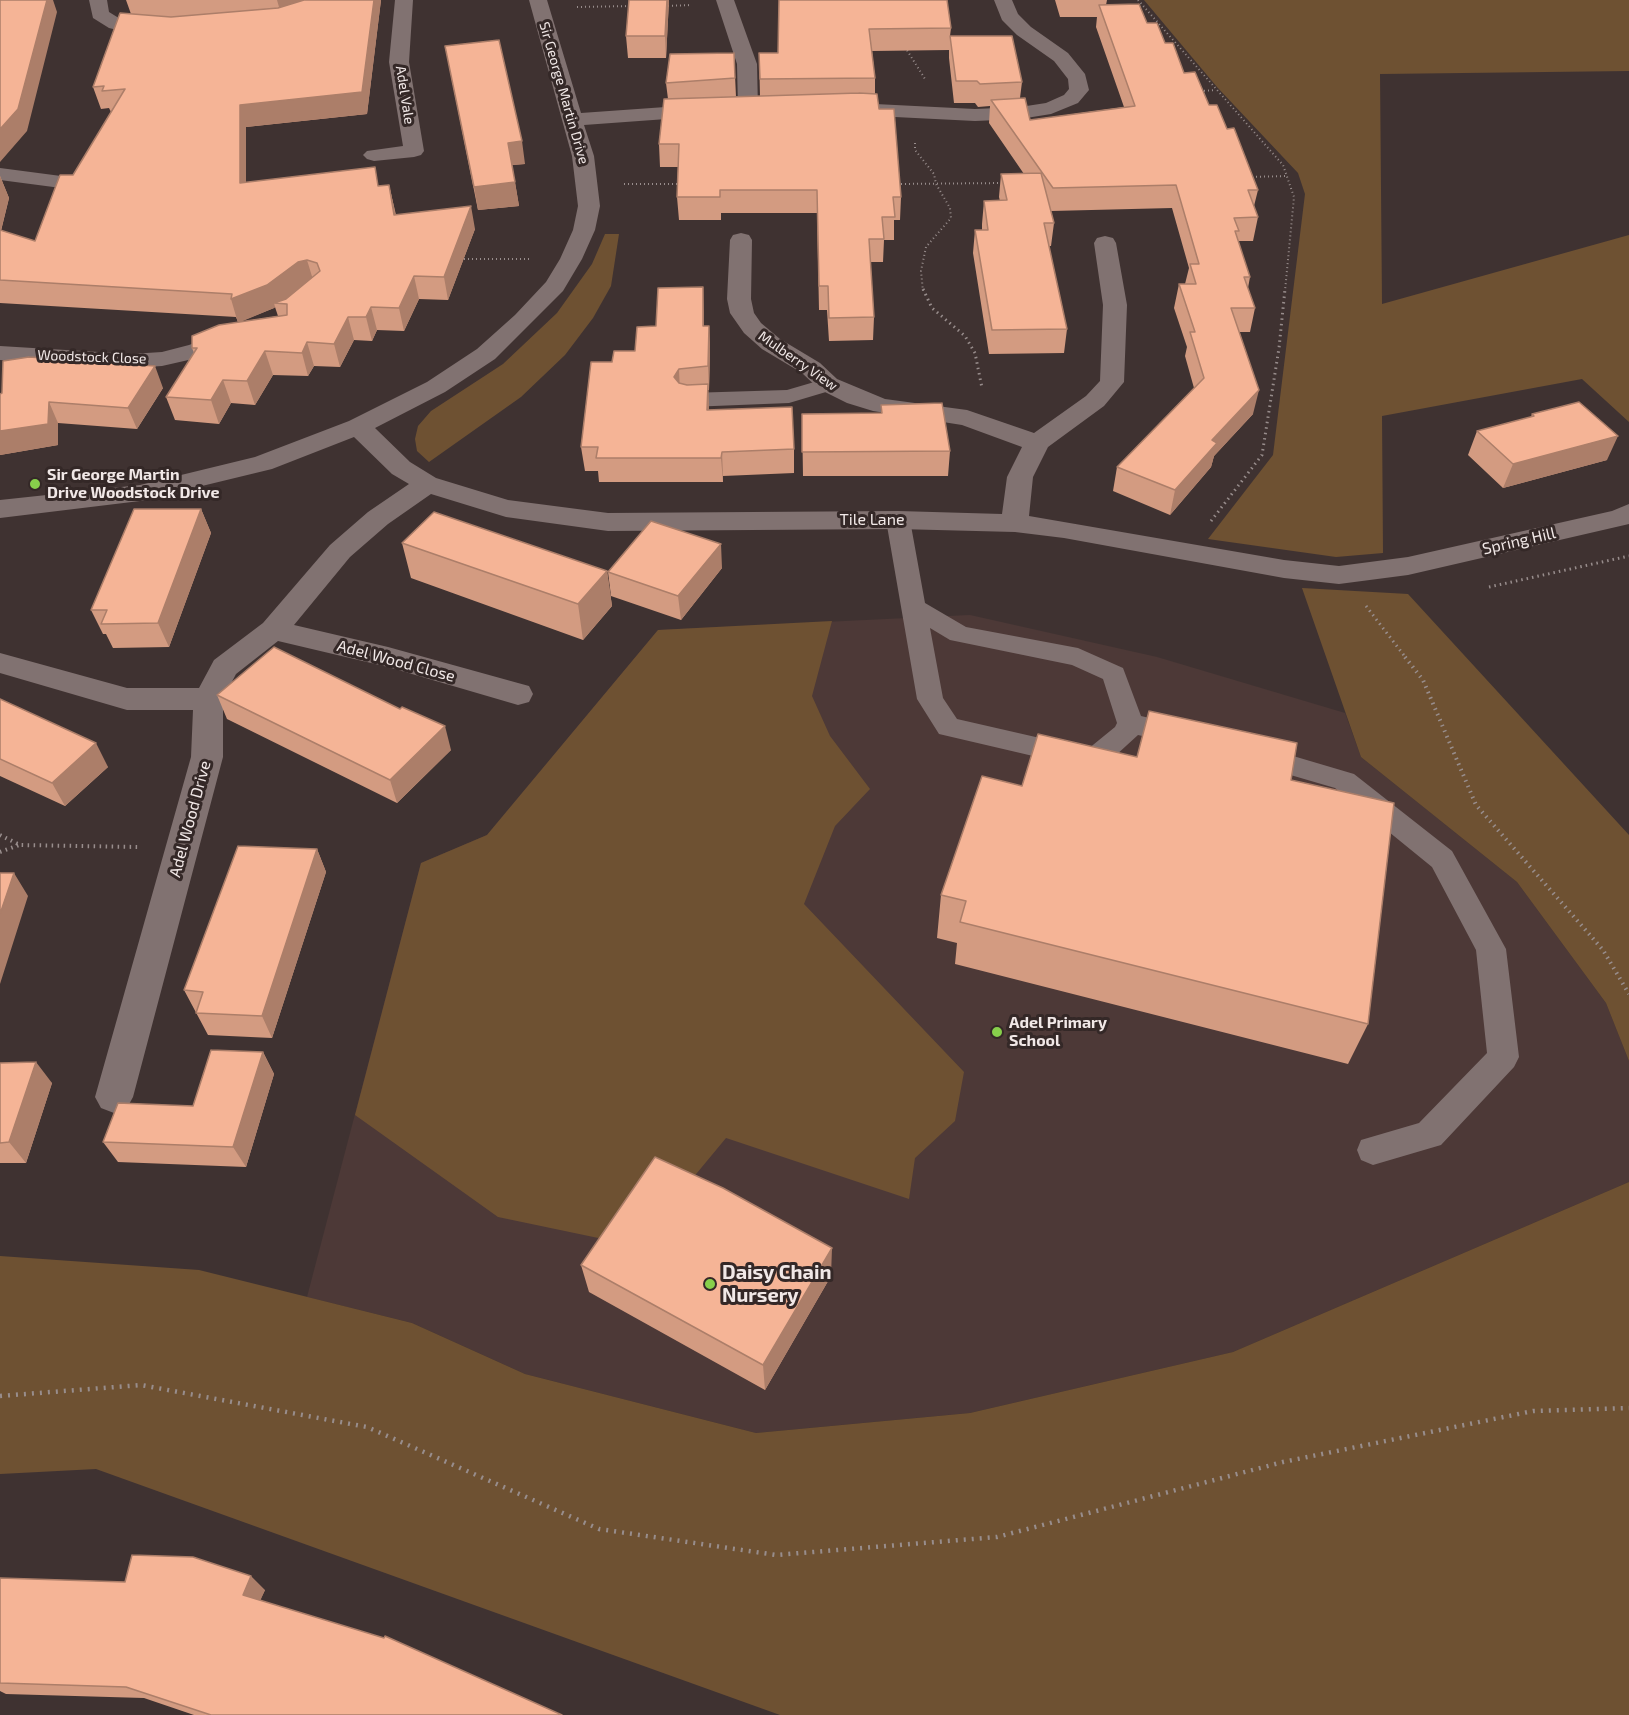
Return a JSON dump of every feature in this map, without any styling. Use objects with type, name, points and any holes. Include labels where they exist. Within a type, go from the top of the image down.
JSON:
[{"type":"street","points":[[98,0],[100,14],[116,24],[138,29],[178,30]]},
{"type":"street","name":"Adel Vale","points":[[374,155],[414,151],[399,62],[404,0]]},
{"type":"street","points":[[815,108],[859,107],[948,115],[1020,113],[1051,108],[1071,99],[1079,90],[1078,78],[1070,66],[1009,16],[1003,0]]},
{"type":"street","points":[[726,2],[747,64],[748,109]]},
{"type":"street","name":"Sir George Martin Drive","points":[[0,509],[140,493],[263,463],[358,426],[436,387],[486,354],[523,320],[555,285],[571,259],[584,230],[589,206],[587,184],[573,120],[539,4]]},
{"type":"street","points":[[573,120],[644,113],[770,109]]},
{"type":"street","points":[[0,174],[61,182]]},
{"type":"street","name":"Mulberry View","points":[[741,240],[739,299],[742,313],[752,328],[771,344],[811,368],[828,384],[856,398],[882,406],[937,412],[989,426],[1036,443]]},
{"type":"street","points":[[1015,523],[1020,477],[1036,443],[1095,400],[1112,382],[1115,305],[1105,243]]},
{"type":"street","name":"Woodstock Close","points":[[0,353],[131,361],[162,359],[197,351],[250,328]]},
{"type":"street","name":"Tile Lane","points":[[358,426],[401,468],[427,484],[506,508],[608,522],[898,520],[1015,523],[1064,529],[1284,569],[1339,575],[1408,566]]},
{"type":"street","name":"Adel Wood Drive","points":[[114,1097],[207,757],[208,699],[225,667],[273,630],[340,551],[378,518],[427,484]]},
{"type":"street","name":"Spring Hill","points":[[1408,566],[1620,518],[1629,513]]},
{"type":"street","name":"Adel Wood Close","points":[[273,630],[388,657],[518,694]]},
{"type":"street","points":[[0,663],[127,699],[208,699]]},
{"type":"lane","points":[[689,400],[789,396],[828,384]]},
{"type":"lane","points":[[898,520],[913,607],[930,699],[948,727],[1094,760],[1126,733],[1130,723],[1114,674],[1078,657],[959,634],[913,607]]},
{"type":"lane","points":[[1130,723],[1222,745],[1344,781],[1442,859],[1491,949],[1503,1057],[1429,1136],[1373,1150]]},
{"type":"path","points":[[1138,0],[1282,165],[1294,197],[1279,348],[1262,455],[1186,552]]},
{"type":"path","points":[[657,6],[726,2]]},
{"type":"path","points":[[539,4],[634,6]]},
{"type":"path","points":[[899,38],[948,115]]},
{"type":"path","points":[[1193,91],[1216,90]]},
{"type":"path","points":[[914,112],[915,150],[934,174],[936,184],[950,208],[951,218],[926,247],[921,271],[923,291],[932,308],[965,336],[975,353],[989,426]]},
{"type":"path","points":[[1241,177],[1288,176]]},
{"type":"path","points":[[889,184],[1006,183]]},
{"type":"path","points":[[587,184],[692,184]]},
{"type":"path","points":[[459,259],[571,259]]},
{"type":"path","points":[[1339,575],[1423,681],[1476,805],[1603,950],[1629,994]]},
{"type":"path","points":[[0,835],[20,844],[182,848]]},
{"type":"path","points":[[0,852],[20,844]]},
{"type":"path","points":[[0,1396],[141,1385],[367,1427],[599,1529],[776,1555],[996,1537],[1283,1462],[1533,1411],[1629,1408]]},
{"type":"shaded area","points":[[1144,0],[1629,0],[1629,71],[1380,74],[1382,304],[1629,235],[1629,422],[1582,379],[1382,416],[1383,553],[1336,557],[1208,539],[1273,455],[1305,194],[1298,173],[1217,87]]},
{"type":"shaded area","points":[[605,234],[619,234],[611,286],[593,318],[565,355],[521,397],[429,462],[417,451],[415,439],[418,426],[431,411],[503,364],[557,313],[592,264]]},
{"type":"shaded area","points":[[1302,588],[1408,594],[1629,835],[1629,1061],[1606,1003],[1517,882],[1361,757]]},
{"type":"shaded area","name":"Adel Primary School","points":[[970,615],[1157,657],[1345,713],[1361,757],[1517,882],[1606,1003],[1629,1061],[1629,1182],[1233,1352],[970,1413],[756,1433],[525,1374],[412,1323],[307,1297],[421,863],[487,835],[658,630]]},
{"type":"shaded area","points":[[832,621],[812,696],[830,736],[870,789],[835,826],[804,904],[964,1072],[955,1121],[915,1158],[909,1199],[726,1138],[692,1179],[603,1239],[498,1217],[355,1115],[421,863],[487,835],[658,630]]},
{"type":"shaded area","points":[[1629,1182],[1629,1715],[780,1715],[96,1469],[0,1474],[0,1256],[199,1270],[412,1323],[525,1374],[756,1433],[970,1413],[1233,1352]]},
{"type":"building","points":[[0,0],[47,0],[18,109],[0,129]]},
{"type":"building","points":[[304,0],[374,0],[362,92],[240,105],[240,183],[375,167],[378,186],[389,185],[394,215],[471,206],[444,277],[414,276],[399,308],[371,307],[366,317],[348,317],[334,344],[307,342],[302,353],[265,351],[247,381],[223,380],[211,400],[166,397],[197,348],[192,348],[192,336],[219,325],[287,315],[287,304],[274,303],[286,299],[320,271],[317,263],[307,260],[298,262],[267,285],[231,299],[232,294],[0,280],[0,230],[35,241],[60,175],[73,175],[125,89],[102,91],[104,86],[93,87],[120,13],[171,17],[278,8]]},
{"type":"building","points":[[629,0],[667,0],[665,36],[626,36]]},
{"type":"building","points":[[779,0],[947,0],[951,28],[869,29],[875,78],[760,79],[759,53],[778,53]]},
{"type":"building","points":[[1139,4],[1147,23],[1157,23],[1165,43],[1173,43],[1184,73],[1195,72],[1209,105],[1217,105],[1227,129],[1234,128],[1258,190],[1248,190],[1258,217],[1234,218],[1239,231],[1235,231],[1250,277],[1244,277],[1255,308],[1231,308],[1259,390],[1212,440],[1217,443],[1175,490],[1117,467],[1204,378],[1190,332],[1195,332],[1179,284],[1196,284],[1190,264],[1199,264],[1176,185],[1053,188],[991,100],[1025,98],[1030,120],[1135,106],[1099,5]]},
{"type":"building","points":[[950,36],[1012,36],[1022,82],[980,84],[977,81],[956,81]]},
{"type":"building","points":[[499,40],[522,141],[508,143],[515,182],[474,187],[445,46]]},
{"type":"building","points":[[734,53],[735,78],[666,83],[670,54]]},
{"type":"building","points":[[877,94],[879,109],[894,109],[901,197],[893,197],[895,217],[882,217],[884,239],[869,239],[874,317],[829,318],[828,286],[819,286],[817,190],[720,190],[720,197],[677,197],[679,144],[659,144],[664,99]]},
{"type":"building","points":[[1041,173],[1054,223],[1044,223],[1067,329],[992,330],[975,230],[988,230],[984,201],[1007,200],[1001,174]]},
{"type":"building","points":[[703,287],[703,326],[709,326],[708,366],[679,369],[674,377],[679,383],[687,385],[708,384],[707,410],[792,407],[794,449],[722,452],[721,458],[596,458],[598,447],[581,447],[591,362],[612,362],[614,351],[635,351],[637,327],[656,326],[658,288]]},
{"type":"building","points":[[29,357],[155,366],[128,408],[49,402],[48,424],[0,431],[3,361]]},
{"type":"building","points":[[1579,402],[1618,436],[1513,464],[1477,431],[1534,416],[1532,414]]},
{"type":"building","points":[[942,403],[950,451],[802,452],[802,414],[882,413],[881,405]]},
{"type":"building","points":[[134,509],[201,509],[158,623],[101,624],[107,610],[91,610]]},
{"type":"building","points":[[434,512],[607,571],[578,604],[402,543]]},
{"type":"building","points":[[651,521],[721,544],[678,596],[608,572]]},
{"type":"building","points":[[274,647],[400,709],[402,707],[445,726],[390,780],[217,695]]},
{"type":"building","points":[[0,699],[96,743],[52,783],[0,759]]},
{"type":"building","points":[[1149,711],[1297,743],[1291,780],[1394,803],[1368,1024],[960,922],[966,901],[941,895],[982,776],[1022,786],[1038,734],[1137,757]]},
{"type":"building","points":[[238,846],[317,849],[262,1016],[196,1013],[203,992],[184,990]]},
{"type":"building","points":[[0,873],[14,873],[0,914]]},
{"type":"building","points":[[211,1050],[263,1052],[233,1147],[103,1142],[118,1103],[193,1106]]},
{"type":"building","points":[[36,1062],[9,1142],[0,1143],[0,1063]]},
{"type":"building","name":"Daisy Chain Nursery","points":[[655,1157],[723,1188],[832,1248],[763,1365],[581,1265]]},
{"type":"building","points":[[132,1555],[193,1557],[251,1576],[243,1595],[384,1638],[385,1636],[562,1715],[211,1715],[126,1687],[0,1683],[0,1578],[125,1582]]},
{"type":"place","name":"Sir George Martin Drive Woodstock Drive","points":[[35,484]]},
{"type":"place","name":"Adel Primary School","points":[[997,1032]]},
{"type":"place","name":"Daisy Chain Nursery","points":[[710,1284]]}]
